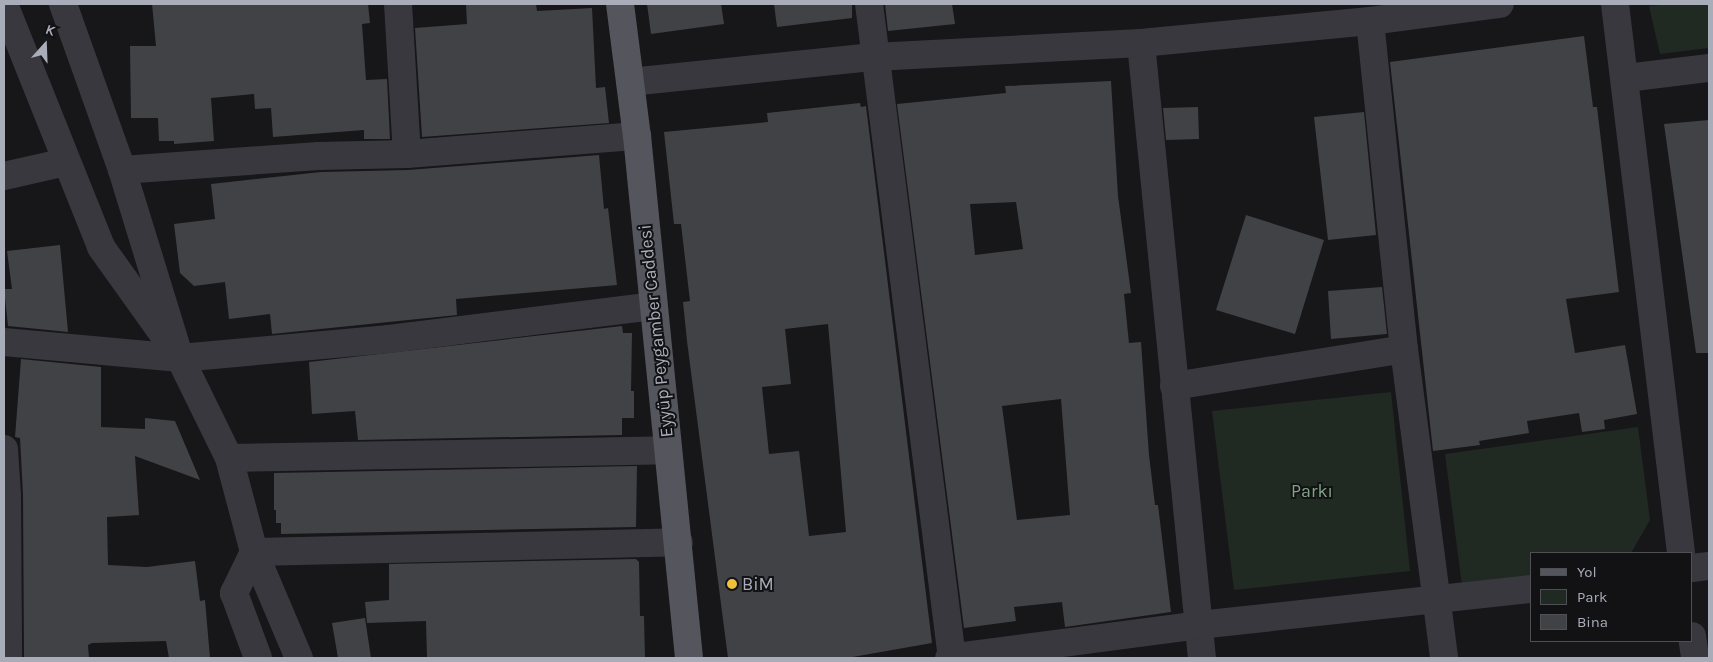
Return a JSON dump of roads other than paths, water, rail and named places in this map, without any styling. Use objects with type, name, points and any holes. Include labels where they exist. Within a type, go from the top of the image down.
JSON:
[{"type":"main road","name":"Eyyüp Peygamber Caddesi","points":[[620,4],[637,136],[653,306],[679,542],[689,658]]},
{"type":"street","points":[[4,4],[101,247],[180,358],[230,458],[254,552],[299,658]]},
{"type":"street","points":[[63,4],[122,170],[180,358]]},
{"type":"street","points":[[398,4],[407,154]]},
{"type":"street","points":[[869,4],[874,57],[951,658],[1199,625],[1530,588]]},
{"type":"street","points":[[630,82],[874,57],[1141,43],[1370,21],[1500,4]]},
{"type":"street","points":[[1614,4],[1626,78],[1681,552]]},
{"type":"street","points":[[1370,21],[1404,350],[1444,658]]},
{"type":"street","points":[[1141,43],[1202,658]]},
{"type":"street","points":[[1626,78],[1709,68]]},
{"type":"street","points":[[122,170],[319,156],[407,154],[637,136]]},
{"type":"street","points":[[4,176],[66,162]]},
{"type":"street","points":[[4,342],[180,358],[389,339],[653,306]]},
{"type":"street","points":[[1174,386],[1404,350]]},
{"type":"street","points":[[4,449],[8,658]]},
{"type":"street","points":[[230,458],[668,450]]},
{"type":"street","points":[[254,552],[679,542]]},
{"type":"street","points":[[254,552],[234,593],[258,658]]},
{"type":"street","points":[[1693,568],[1709,566]]},
{"type":"street","points":[[1693,642],[1695,658]]},
{"type":"place","name":"BiM","points":[[732,584]]},
{"type":"park label","name":"Parkı","points":[[1312,491]]}]
